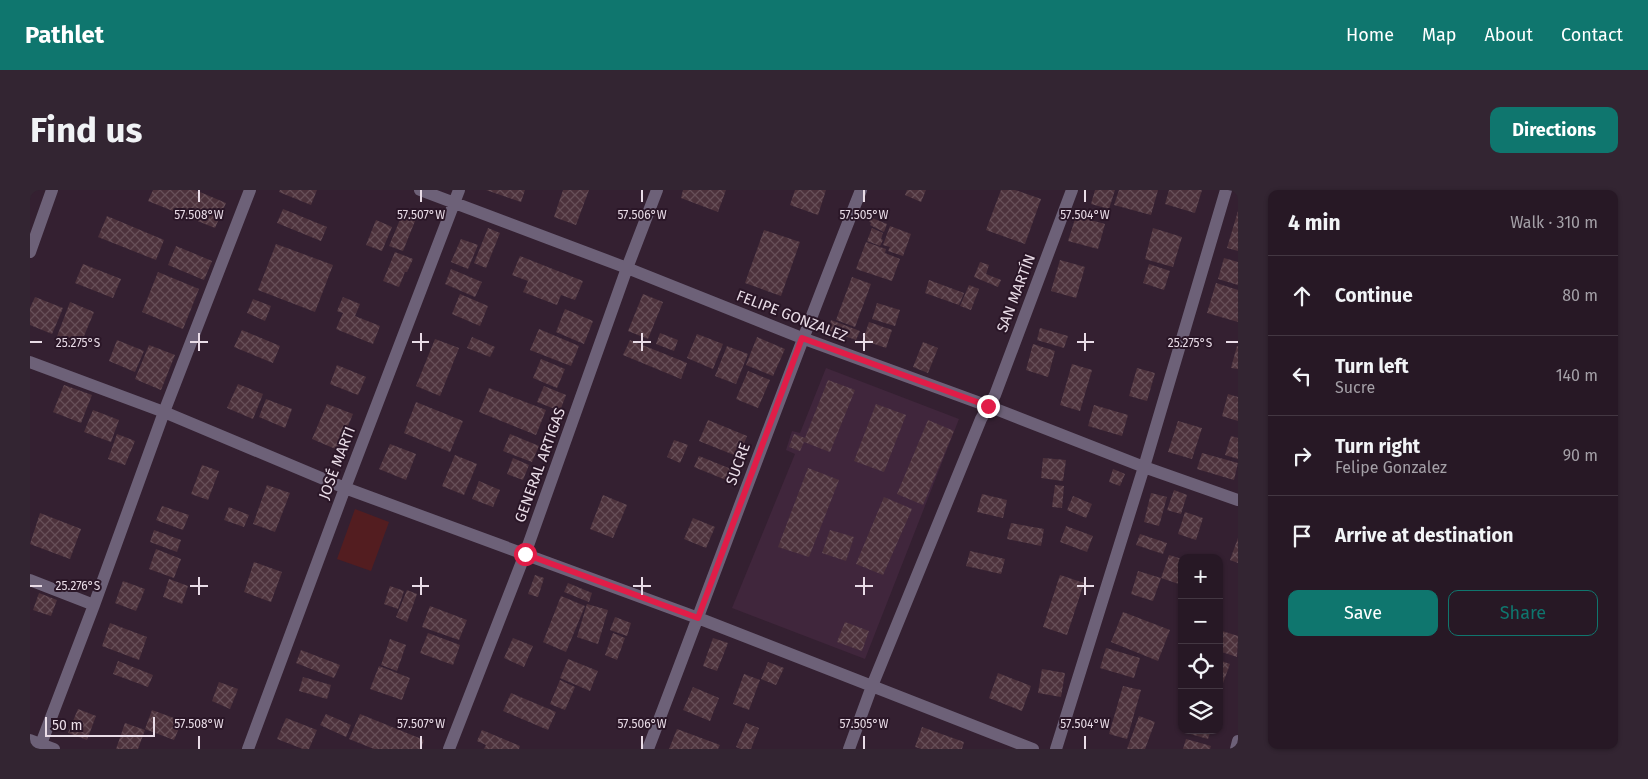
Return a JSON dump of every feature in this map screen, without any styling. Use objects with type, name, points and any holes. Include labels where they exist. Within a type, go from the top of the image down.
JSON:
[{"type":"street","points":[[30,252],[52,190]]},
{"type":"street","points":[[54,749],[35,742],[94,605],[164,412],[250,190]]},
{"type":"street","name":"FELIPE GONZALEZ","points":[[420,190],[627,268],[802,338],[988,406],[1144,467],[1238,500]]},
{"type":"street","name":"JOSÉ MARTI","points":[[248,749],[459,190]]},
{"type":"street","name":"GENERAL ARTIGAS","points":[[449,749],[525,554],[627,268],[657,190]]},
{"type":"street","name":"SUCRE","points":[[648,749],[802,338],[860,190]]},
{"type":"street","name":"SAN MARTÍN","points":[[849,749],[872,686],[981,419],[995,395],[1072,190]]},
{"type":"street","points":[[1056,749],[1144,467],[1226,190]]},
{"type":"street","points":[[30,362],[164,412],[345,488],[698,618],[1033,749]]},
{"type":"street","points":[[30,580],[94,605]]},
{"type":"street","points":[[1236,749],[1238,741]]},
{"type":"shaded area","points":[[826,368],[959,419],[865,659],[732,608],[795,454],[786,450],[792,431],[800,433]]},
{"type":"shaded area","points":[[355,509],[389,522],[371,571],[337,559]]},
{"type":"building","points":[[153,190],[195,190],[226,203],[215,228],[148,201]]},
{"type":"building","points":[[280,190],[317,190],[311,205],[279,192]]},
{"type":"building","points":[[486,190],[525,190],[521,202]]},
{"type":"building","points":[[563,190],[589,190],[576,225],[554,217]]},
{"type":"building","points":[[683,190],[726,190],[718,212],[681,198]]},
{"type":"building","points":[[795,190],[826,190],[818,215],[790,205]]},
{"type":"building","points":[[907,190],[926,190],[921,202],[905,195]]},
{"type":"building","points":[[1001,190],[1015,190],[1041,199],[1025,244],[986,230]]},
{"type":"building","points":[[1095,190],[1115,190],[1109,209],[1091,204]]},
{"type":"building","points":[[1119,190],[1158,190],[1151,215],[1114,205]]},
{"type":"building","points":[[1169,190],[1202,190],[1195,213],[1165,204]]},
{"type":"building","points":[[283,209],[327,227],[321,241],[277,223]]},
{"type":"building","points":[[404,210],[417,216],[403,251],[389,246]]},
{"type":"building","points":[[1238,211],[1238,251],[1227,248]]},
{"type":"building","points":[[107,216],[164,240],[156,260],[98,237]]},
{"type":"building","points":[[1076,216],[1105,224],[1098,249],[1068,241]]},
{"type":"building","points":[[870,217],[887,224],[884,232],[870,225]]},
{"type":"building","points":[[376,220],[392,227],[382,251],[366,245]]},
{"type":"building","points":[[890,226],[911,234],[903,256],[888,251],[890,247],[883,245]]},
{"type":"building","points":[[488,228],[500,233],[486,268],[474,263]]},
{"type":"building","points":[[872,228],[883,233],[881,239],[883,240],[880,246],[867,241]]},
{"type":"building","points":[[1153,228],[1182,237],[1173,267],[1145,259]]},
{"type":"building","points":[[764,230],[800,242],[781,296],[745,283]]},
{"type":"building","points":[[461,239],[478,245],[468,269],[451,262]]},
{"type":"building","points":[[866,242],[886,249],[885,253],[900,259],[892,281],[856,269]]},
{"type":"building","points":[[276,244],[333,265],[315,312],[258,290]]},
{"type":"building","points":[[176,246],[212,261],[204,280],[168,265]]},
{"type":"building","points":[[395,252],[413,259],[399,287],[383,281]]},
{"type":"building","points":[[520,256],[583,281],[575,300],[561,295],[557,305],[523,292],[528,281],[512,275]]},
{"type":"building","points":[[1224,258],[1238,262],[1238,285],[1218,279]]},
{"type":"building","points":[[1060,260],[1085,267],[1076,298],[1051,291]]},
{"type":"building","points":[[980,262],[989,265],[986,274],[1001,280],[998,287],[974,277]]},
{"type":"building","points":[[83,264],[121,279],[113,298],[75,283]]},
{"type":"building","points":[[1149,264],[1170,271],[1164,290],[1143,283]]},
{"type":"building","points":[[451,269],[482,282],[475,297],[445,284]]},
{"type":"building","points":[[158,272],[199,289],[183,329],[142,312]]},
{"type":"building","points":[[852,277],[871,284],[855,327],[836,320]]},
{"type":"building","points":[[929,280],[964,293],[959,305],[925,293]]},
{"type":"building","points":[[1216,283],[1238,290],[1238,322],[1207,313]]},
{"type":"building","points":[[969,285],[979,289],[971,310],[960,306]]},
{"type":"building","points":[[460,294],[488,306],[480,326],[452,314]]},
{"type":"building","points":[[643,294],[663,302],[648,339],[628,331]]},
{"type":"building","points":[[35,297],[63,308],[52,334],[30,325],[30,308]]},
{"type":"building","points":[[343,297],[360,304],[355,316],[380,326],[373,344],[336,329],[343,313],[337,311]]},
{"type":"building","points":[[253,299],[271,306],[265,321],[247,313]]},
{"type":"building","points":[[70,302],[94,312],[79,348],[56,339]]},
{"type":"building","points":[[877,303],[900,310],[895,326],[872,319]]},
{"type":"building","points":[[565,309],[593,321],[584,344],[556,332]]},
{"type":"building","points":[[831,320],[860,331],[856,340],[828,330]]},
{"type":"building","points":[[869,322],[892,330],[886,348],[863,340]]},
{"type":"building","points":[[1040,328],[1068,336],[1064,348],[1037,340]]},
{"type":"building","points":[[539,329],[579,346],[571,366],[530,350]]},
{"type":"building","points":[[242,330],[280,346],[273,363],[234,347]]},
{"type":"building","points":[[660,333],[678,340],[674,351],[656,344]]},
{"type":"building","points":[[697,334],[723,344],[713,369],[687,358]]},
{"type":"building","points":[[472,337],[495,347],[490,357],[467,348]]},
{"type":"building","points":[[757,337],[785,349],[773,376],[746,365]]},
{"type":"building","points":[[435,339],[459,348],[440,396],[416,386]]},
{"type":"building","points":[[117,340],[144,351],[135,372],[109,361]]},
{"type":"building","points":[[630,340],[687,363],[681,379],[623,355]]},
{"type":"building","points":[[923,342],[938,348],[928,373],[913,367]]},
{"type":"building","points":[[1033,344],[1055,351],[1048,377],[1026,370]]},
{"type":"building","points":[[149,345],[175,355],[161,390],[135,379]]},
{"type":"building","points":[[727,346],[748,354],[736,384],[715,376]]},
{"type":"building","points":[[1238,346],[1238,369],[1231,368]]},
{"type":"building","points":[[541,359],[565,369],[557,388],[533,378]]},
{"type":"building","points":[[1072,364],[1092,370],[1080,411],[1060,405]]},
{"type":"building","points":[[337,365],[366,377],[358,395],[330,384]]},
{"type":"building","points":[[1137,368],[1155,373],[1147,401],[1129,396]]},
{"type":"building","points":[[748,371],[770,380],[758,408],[736,399]]},
{"type":"building","points":[[828,380],[855,390],[830,452],[804,442],[800,451],[789,447],[794,434],[805,438]]},
{"type":"building","points":[[238,384],[263,394],[253,419],[227,408]]},
{"type":"building","points":[[64,385],[92,395],[81,423],[53,412]]},
{"type":"building","points":[[544,386],[566,395],[560,411],[537,402]]},
{"type":"building","points":[[489,388],[546,410],[536,435],[479,412]]},
{"type":"building","points":[[1228,394],[1238,397],[1238,421],[1222,416]]},
{"type":"building","points":[[266,399],[292,409],[285,428],[259,417]]},
{"type":"building","points":[[416,402],[463,421],[450,452],[404,433]]},
{"type":"building","points":[[327,404],[353,414],[338,450],[312,439]]},
{"type":"building","points":[[876,404],[906,415],[884,472],[854,461]]},
{"type":"building","points":[[1094,405],[1128,415],[1122,436],[1088,426]]},
{"type":"building","points":[[93,410],[119,420],[111,442],[84,432]]},
{"type":"building","points":[[708,420],[747,436],[739,457],[699,441]]},
{"type":"building","points":[[928,420],[954,431],[923,505],[897,494]]},
{"type":"building","points":[[1178,421],[1202,428],[1192,459],[1168,452]]},
{"type":"building","points":[[117,434],[135,441],[125,465],[108,459]]},
{"type":"building","points":[[510,434],[539,446],[532,462],[503,451]]},
{"type":"building","points":[[1231,436],[1238,438],[1238,459],[1225,455]]},
{"type":"building","points":[[674,440],[688,445],[680,463],[667,457]]},
{"type":"building","points":[[390,444],[416,454],[406,480],[379,469]]},
{"type":"building","points":[[1202,453],[1238,463],[1234,480],[1197,469]]},
{"type":"building","points":[[455,455],[477,464],[464,495],[442,486]]},
{"type":"building","points":[[699,456],[736,471],[731,482],[694,467]]},
{"type":"building","points":[[513,458],[529,465],[523,480],[507,474]]},
{"type":"building","points":[[1043,458],[1066,460],[1063,481],[1041,478]]},
{"type":"building","points":[[202,465],[219,471],[208,500],[191,494]]},
{"type":"building","points":[[808,468],[839,480],[809,557],[778,547]]},
{"type":"building","points":[[1113,469],[1125,474],[1120,486],[1109,482]]},
{"type":"building","points":[[479,481],[500,490],[493,507],[472,499]]},
{"type":"building","points":[[267,485],[290,493],[275,532],[253,524]]},
{"type":"building","points":[[1055,485],[1064,486],[1062,508],[1052,507]]},
{"type":"building","points":[[1174,490],[1187,495],[1181,514],[1167,510]]},
{"type":"building","points":[[1151,493],[1167,497],[1159,526],[1144,522]]},
{"type":"building","points":[[982,494],[1007,500],[1003,518],[977,512]]},
{"type":"building","points":[[603,495],[627,505],[613,538],[590,529]]},
{"type":"building","points":[[1073,496],[1092,504],[1086,518],[1067,510]]},
{"type":"building","points":[[884,497],[912,509],[883,575],[856,564]]},
{"type":"building","points":[[162,506],[189,515],[183,530],[156,520]]},
{"type":"building","points":[[229,507],[249,515],[244,527],[224,520]]},
{"type":"building","points":[[1185,512],[1203,518],[1196,540],[1178,534]]},
{"type":"building","points":[[40,513],[81,529],[70,559],[30,544]]},
{"type":"building","points":[[693,518],[715,527],[706,548],[684,539]]},
{"type":"building","points":[[1011,523],[1044,529],[1041,546],[1007,539]]},
{"type":"building","points":[[1066,526],[1093,536],[1087,552],[1060,542]]},
{"type":"building","points":[[154,530],[181,540],[177,552],[150,542]]},
{"type":"building","points":[[830,530],[854,537],[846,561],[822,553]]},
{"type":"building","points":[[1140,534],[1167,543],[1163,554],[1136,545]]},
{"type":"building","points":[[1238,538],[1238,563],[1230,560]]},
{"type":"building","points":[[156,549],[181,559],[174,578],[149,569]]},
{"type":"building","points":[[970,551],[1005,559],[1001,574],[966,566]]},
{"type":"building","points":[[1169,555],[1178,558],[1178,584],[1161,578]]},
{"type":"building","points":[[254,562],[282,572],[271,602],[244,592]]},
{"type":"building","points":[[1138,571],[1161,578],[1153,601],[1131,594]]},
{"type":"building","points":[[535,575],[544,578],[538,597],[528,594]]},
{"type":"building","points":[[1060,575],[1084,583],[1067,635],[1043,627]]},
{"type":"building","points":[[169,579],[188,586],[182,604],[163,597]]},
{"type":"building","points":[[123,581],[145,589],[136,611],[115,603]]},
{"type":"building","points":[[568,583],[592,593],[589,602],[564,592]]},
{"type":"building","points":[[390,586],[404,591],[398,609],[384,604]]},
{"type":"building","points":[[407,590],[417,594],[407,622],[396,617]]},
{"type":"building","points":[[39,593],[57,600],[51,616],[33,610]]},
{"type":"building","points":[[561,596],[585,606],[566,652],[543,642]]},
{"type":"building","points":[[587,604],[608,610],[598,644],[577,637]]},
{"type":"building","points":[[430,606],[467,620],[459,640],[422,627]]},
{"type":"building","points":[[1123,612],[1170,630],[1158,661],[1111,642]]},
{"type":"building","points":[[615,617],[631,623],[627,636],[610,630]]},
{"type":"building","points":[[845,622],[869,631],[862,651],[837,642]]},
{"type":"building","points":[[110,623],[147,637],[139,660],[102,646]]},
{"type":"building","points":[[1223,631],[1238,636],[1237,657],[1223,652]]},
{"type":"building","points":[[428,633],[460,645],[453,665],[420,653]]},
{"type":"building","points":[[613,633],[625,638],[617,660],[605,655]]},
{"type":"building","points":[[513,638],[533,646],[524,667],[504,658]]},
{"type":"building","points":[[713,638],[728,643],[717,671],[703,666]]},
{"type":"building","points":[[390,639],[406,645],[397,671],[381,665]]},
{"type":"building","points":[[1106,648],[1140,658],[1134,678],[1100,668]]},
{"type":"building","points":[[301,650],[340,665],[334,678],[296,663]]},
{"type":"building","points":[[568,659],[598,671],[590,691],[560,678]]},
{"type":"building","points":[[118,661],[153,675],[148,687],[113,674]]},
{"type":"building","points":[[1223,661],[1230,664],[1223,683]]},
{"type":"building","points":[[768,662],[784,668],[776,685],[761,679]]},
{"type":"building","points":[[379,666],[410,678],[402,700],[370,689]]},
{"type":"building","points":[[1042,669],[1065,673],[1061,697],[1038,693]]},
{"type":"building","points":[[998,673],[1031,686],[1022,711],[989,698]]},
{"type":"building","points":[[744,674],[760,680],[749,710],[733,704]]},
{"type":"building","points":[[303,677],[331,685],[327,699],[299,691]]},
{"type":"building","points":[[560,680],[575,687],[565,710],[550,704]]},
{"type":"building","points":[[219,682],[238,689],[230,709],[212,701]]},
{"type":"building","points":[[1123,686],[1141,690],[1127,739],[1109,734]]},
{"type":"building","points":[[693,687],[719,698],[710,721],[683,710]]},
{"type":"building","points":[[511,693],[556,712],[548,730],[503,711]]},
{"type":"building","points":[[78,709],[96,716],[87,740],[68,733]]},
{"type":"building","points":[[152,710],[182,721],[174,740],[145,729]]},
{"type":"building","points":[[326,714],[351,725],[346,737],[320,725]]},
{"type":"building","points":[[360,714],[424,740],[421,749],[374,749],[349,739]]},
{"type":"building","points":[[1139,716],[1155,722],[1145,749],[1127,749]]},
{"type":"building","points":[[286,718],[317,730],[309,749],[303,749],[277,739]]},
{"type":"building","points":[[125,723],[145,730],[138,749],[116,749]]},
{"type":"building","points":[[746,723],[759,728],[751,749],[741,749],[736,747]]},
{"type":"building","points":[[922,727],[964,742],[962,749],[922,749],[915,747]]},
{"type":"building","points":[[677,729],[720,745],[718,749],[669,749]]},
{"type":"building","points":[[482,730],[520,746],[519,749],[484,749],[486,745],[477,741]]},
{"type":"building","points":[[1190,734],[1210,734],[1208,739]]},
{"type":"building","points":[[1186,739],[1211,746],[1210,749],[1183,749]]},
{"type":"route","points":[[525,554],[698,618],[802,338],[988,406]]}]
